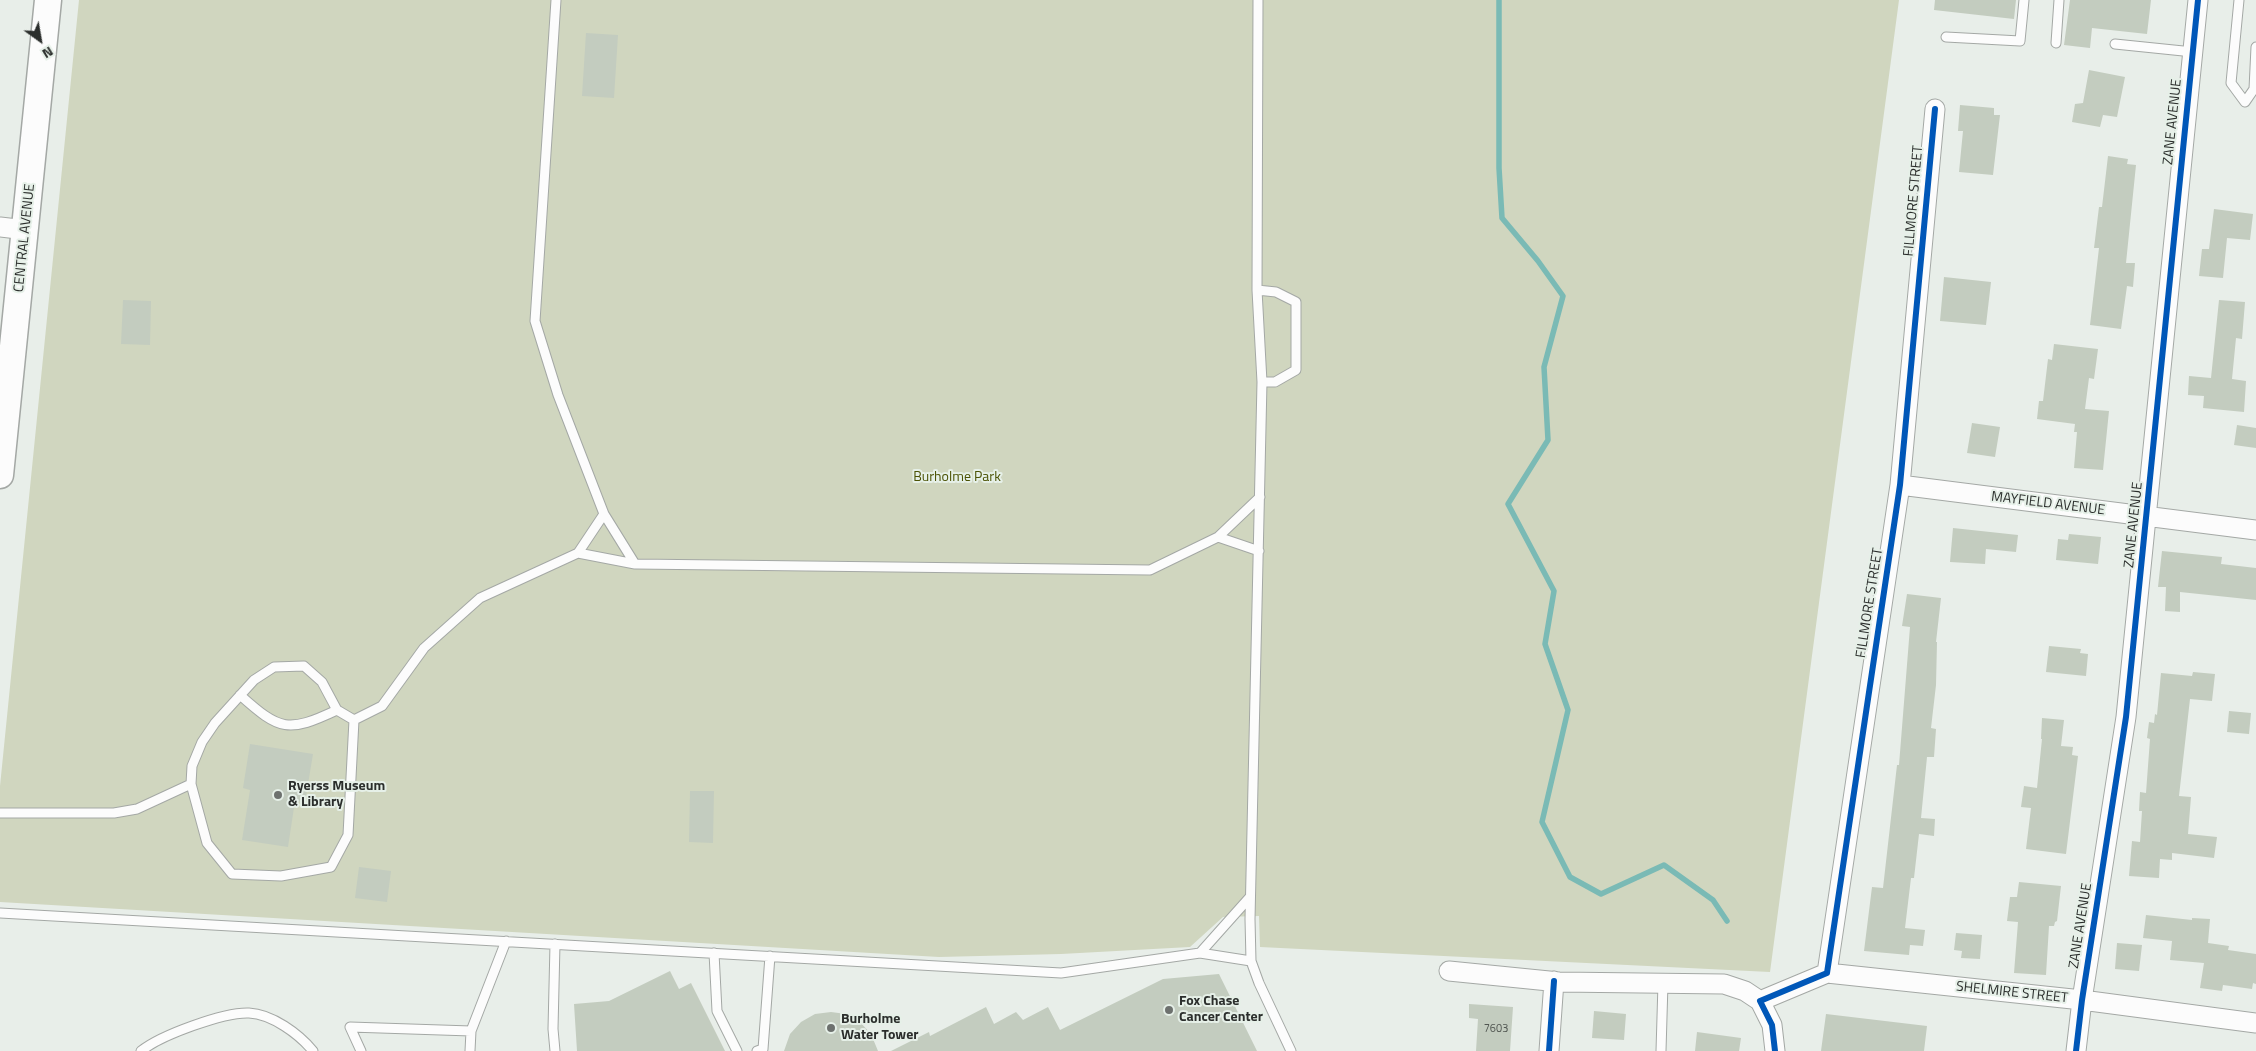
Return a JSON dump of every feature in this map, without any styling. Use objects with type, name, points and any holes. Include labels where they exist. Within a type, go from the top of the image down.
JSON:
[{"type":"main road","name":"CENTRAL AVENUE","points":[[0,476],[48,0]]},
{"type":"street","name":"ZANE AVENUE","points":[[2076,1051],[2082,1000],[2126,717],[2148,517],[2198,0]]},
{"type":"street","name":"FILLMORE STREET","points":[[1827,973],[1900,485],[1936,109]]},
{"type":"street","points":[[0,227],[26,230]]},
{"type":"street","name":"MAYFIELD AVENUE","points":[[1900,485],[2256,530]]},
{"type":"street","points":[[1449,971],[1554,981],[1724,984],[1745,991],[1760,1001],[1772,1025],[1775,1051]]},
{"type":"street","points":[[1760,1001],[1827,973]]},
{"type":"street","name":"SHELMIRE STREET","points":[[1827,973],[2082,1000],[2256,1023]]},
{"type":"street","points":[[1549,1051],[1554,981]]},
{"type":"lane","points":[[556,0],[535,321],[558,395],[604,514],[635,564]]},
{"type":"lane","points":[[1258,0],[1257,290],[1262,382],[1250,897],[1251,960],[1259,983],[1291,1051]]},
{"type":"lane","points":[[1946,37],[2020,41],[2024,0]]},
{"type":"lane","points":[[2056,43],[2059,0]]},
{"type":"lane","points":[[2239,0],[2231,83],[2245,102],[2254,89],[2256,47]]},
{"type":"lane","points":[[2115,44],[2193,52]]},
{"type":"lane","points":[[1257,290],[1276,292],[1296,302],[1296,370],[1275,382],[1262,382]]},
{"type":"lane","points":[[578,553],[635,564],[1150,570],[1218,538],[1260,497]]},
{"type":"lane","points":[[354,720],[382,706],[424,648],[480,598],[578,553],[604,514]]},
{"type":"lane","points":[[1218,538],[1259,550]]},
{"type":"lane","points":[[304,666],[322,682],[337,710],[354,720],[348,835],[331,867],[281,876],[232,874],[207,843],[191,784],[192,766],[202,742],[215,723],[254,680],[274,667],[304,666]]},
{"type":"lane","points":[[240,694],[264,717],[287,726],[307,724],[337,710]]},
{"type":"lane","points":[[0,814],[114,813],[137,809],[191,784]]},
{"type":"lane","points":[[1200,953],[1250,897]]},
{"type":"lane","points":[[0,913],[1061,973],[1200,953],[1251,960]]},
{"type":"lane","points":[[470,1051],[471,1031],[506,941]]},
{"type":"lane","points":[[555,944],[553,1029],[555,1051]]},
{"type":"lane","points":[[714,953],[716,1011],[737,1051]]},
{"type":"lane","points":[[757,1051],[763,1049],[770,956]]},
{"type":"lane","points":[[1661,1051],[1662,983]]},
{"type":"lane","points":[[141,1051],[180,1031],[216,1019],[248,1013],[272,1019],[305,1042],[313,1051]]},
{"type":"lane","points":[[361,1051],[350,1027],[471,1031]]},
{"type":"green space","name":"Burholme Park","points":[[79,0],[1899,0],[1770,972],[1260,947],[1259,916],[1223,917],[1190,947],[1061,954],[939,957],[0,902],[0,786]]},
{"type":"building","points":[[1935,0],[2016,0],[2014,19],[1934,10]]},
{"type":"building","points":[[2070,0],[2151,0],[2147,34],[2092,28],[2090,48],[2064,45]]},
{"type":"building","points":[[586,33],[618,35],[614,98],[582,96]]},
{"type":"building","points":[[2089,70],[2125,77],[2117,117],[2103,115],[2100,127],[2072,122],[2075,104],[2083,103]]},
{"type":"building","points":[[1960,105],[1994,108],[1994,115],[2000,115],[1993,175],[1959,172],[1963,131],[1958,131]]},
{"type":"building","points":[[2108,156],[2128,159],[2127,164],[2136,165],[2126,263],[2135,263],[2133,287],[2127,286],[2121,329],[2090,325],[2099,248],[2094,248],[2099,207],[2102,207]]},
{"type":"building","points":[[2214,209],[2253,214],[2250,240],[2227,238],[2223,278],[2199,276],[2202,249],[2209,249]]},
{"type":"building","points":[[1944,277],[1991,282],[1986,325],[1940,321]]},
{"type":"building","points":[[123,300],[151,301],[150,345],[121,344]]},
{"type":"building","points":[[2219,300],[2245,302],[2242,339],[2236,338],[2232,379],[2246,381],[2244,412],[2203,408],[2204,396],[2188,395],[2189,376],[2211,378]]},
{"type":"building","points":[[2054,344],[2098,349],[2094,379],[2089,378],[2085,409],[2109,411],[2103,470],[2074,468],[2077,432],[2074,432],[2075,424],[2037,419],[2039,401],[2043,401],[2048,359],[2052,360]]},
{"type":"building","points":[[1972,423],[2000,427],[1995,457],[1967,453]]},
{"type":"building","points":[[2237,425],[2256,428],[2256,448],[2234,445]]},
{"type":"building","points":[[1953,528],[2018,535],[2016,552],[1986,549],[1985,564],[1950,562]]},
{"type":"building","points":[[2069,534],[2101,537],[2098,564],[2056,560],[2058,539],[2068,540]]},
{"type":"building","points":[[2162,551],[2222,557],[2221,564],[2256,568],[2256,600],[2180,592],[2180,612],[2165,611],[2166,587],[2158,587]]},
{"type":"building","points":[[1907,594],[1941,598],[1936,642],[1936,685],[1931,728],[1936,729],[1934,757],[1927,757],[1921,818],[1935,819],[1934,836],[1919,834],[1914,878],[1911,878],[1905,928],[1925,930],[1923,946],[1910,945],[1909,955],[1864,951],[1872,887],[1883,888],[1897,765],[1899,765],[1910,627],[1902,626]]},
{"type":"building","points":[[2049,646],[2081,649],[2080,653],[2088,654],[2086,676],[2046,672]]},
{"type":"building","points":[[2193,672],[2215,674],[2212,701],[2190,699],[2179,796],[2191,797],[2188,834],[2217,837],[2214,858],[2172,853],[2172,860],[2160,859],[2159,878],[2129,876],[2132,841],[2140,842],[2142,811],[2139,811],[2140,792],[2146,793],[2150,739],[2147,738],[2149,722],[2154,723],[2155,714],[2157,715],[2161,673],[2192,676]]},
{"type":"building","points":[[2229,711],[2251,713],[2249,734],[2227,732]]},
{"type":"building","points":[[2042,718],[2064,720],[2061,746],[2073,747],[2072,755],[2078,756],[2066,854],[2026,849],[2031,808],[2021,807],[2024,786],[2037,788]]},
{"type":"building","name":"Ryerss Museum & Library","points":[[250,744],[313,754],[305,802],[295,801],[288,847],[242,840],[250,790],[243,788]]},
{"type":"building","points":[[690,791],[714,791],[713,843],[689,842]]},
{"type":"building","points":[[359,867],[391,871],[387,902],[355,898]]},
{"type":"building","points":[[2019,882],[2061,886],[2057,921],[2054,926],[2049,926],[2046,975],[2014,973],[2018,922],[2007,921],[2010,897],[2017,897]]},
{"type":"building","points":[[2146,915],[2192,920],[2192,918],[2210,919],[2208,943],[2229,946],[2228,950],[2256,954],[2256,984],[2253,983],[2252,989],[2223,985],[2222,991],[2200,988],[2204,963],[2170,960],[2172,941],[2143,938]]},
{"type":"building","points":[[1956,933],[1982,935],[1980,959],[1961,958],[1962,951],[1954,950]]},
{"type":"building","points":[[2117,943],[2142,945],[2139,971],[2115,969]]},
{"type":"building","points":[[670,971],[679,989],[691,983],[725,1051],[577,1051],[574,1004],[609,1001]]},
{"type":"building","name":"Fox Chase Cancer Center","points":[[1219,974],[1257,1051],[891,1051],[929,1032],[930,1036],[986,1007],[994,1024],[1016,1012],[1023,1020],[1048,1007],[1060,1030],[1163,979]]},
{"type":"building","points":[[1469,1004],[1513,1007],[1510,1051],[1476,1051],[1478,1019],[1469,1018]]},
{"type":"building","points":[[1594,1011],[1626,1014],[1624,1040],[1592,1038]]},
{"type":"building","name":"Burholme Water Tower","points":[[831,1012],[846,1014],[860,1022],[871,1034],[878,1051],[784,1051],[790,1034],[801,1022],[815,1014]]},
{"type":"building","points":[[1826,1014],[1927,1026],[1924,1051],[1821,1051]]},
{"type":"building","points":[[1697,1032],[1741,1038],[1739,1051],[1695,1051]]},
{"type":"waterway","points":[[1499,0],[1499,168],[1502,218],[1538,261],[1563,296],[1544,367],[1548,440],[1508,504],[1554,591],[1545,644],[1568,710],[1542,822],[1570,877],[1601,894],[1664,865],[1713,900],[1727,921]]},
{"type":"cycle path","points":[[2076,1051],[2082,1000],[2126,717],[2198,0]]},
{"type":"cycle path","points":[[1775,1051],[1772,1025],[1760,1001],[1827,973],[1900,485],[1935,109]]},
{"type":"cycle path","points":[[1549,1051],[1554,981]]},
{"type":"place","name":"Ryerss Museum & Library","points":[[278,795]]},
{"type":"place","name":"Fox Chase Cancer Center","points":[[1169,1010]]},
{"type":"place","name":"Burholme Water Tower","points":[[831,1028]]}]
